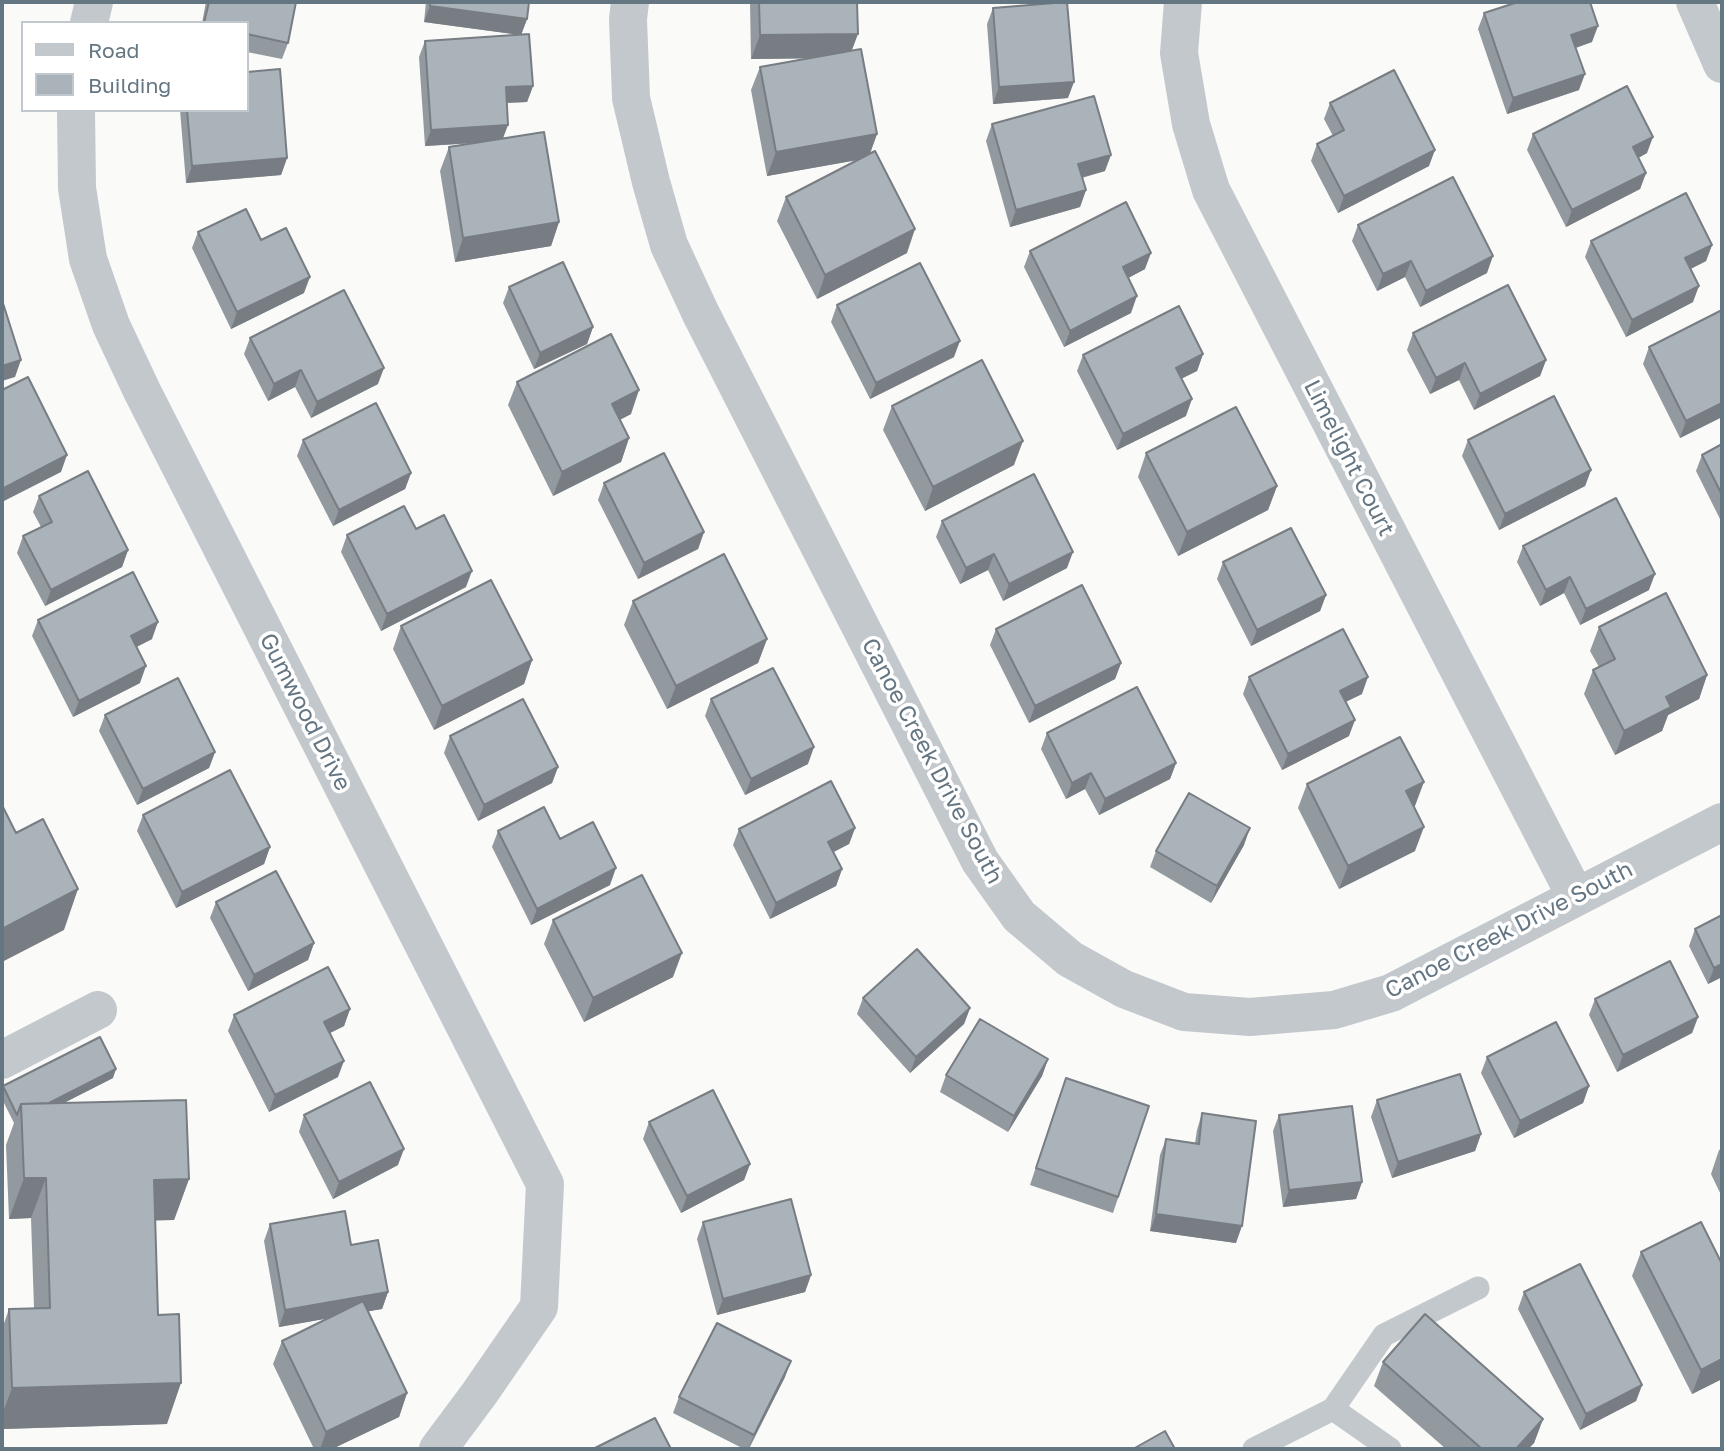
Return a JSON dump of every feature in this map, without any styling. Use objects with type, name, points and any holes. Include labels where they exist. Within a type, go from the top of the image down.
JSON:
[{"type":"street","points":[[89,21],[94,2]]},
{"type":"street","name":"Canoe Creek Drive South","points":[[630,2],[628,19],[631,98],[650,182],[670,245],[701,314],[980,861],[1019,916],[1070,959],[1124,989],[1184,1012],[1250,1017],[1334,1010],[1391,993],[1722,822]]},
{"type":"street","name":"Limelight Court","points":[[1183,2],[1179,53],[1191,124],[1211,190],[1576,897]]},
{"type":"street","points":[[1695,2],[1722,64]]},
{"type":"street","name":"Gumwood Drive","points":[[76,112],[77,188],[88,259],[111,325],[545,1184],[540,1307],[438,1449]]},
{"type":"street","points":[[2,1060],[98,1010]]},
{"type":"lane","points":[[1254,1449],[1333,1409],[1384,1335],[1478,1288]]},
{"type":"lane","points":[[1333,1409],[1390,1449]]},
{"type":"building","points":[[209,2],[296,2],[288,43],[248,34],[248,21],[204,21]]},
{"type":"building","points":[[430,2],[529,2],[527,19],[430,6]]},
{"type":"building","points":[[759,2],[857,2],[858,34],[760,35]]},
{"type":"building","points":[[1067,2],[1074,82],[999,87],[993,8]]},
{"type":"building","points":[[1518,2],[1590,2],[1598,26],[1571,35],[1585,74],[1513,98],[1484,13]]},
{"type":"building","points":[[529,34],[533,86],[506,87],[508,125],[431,130],[425,41]]},
{"type":"building","points":[[861,49],[877,134],[776,152],[760,67]]},
{"type":"building","points":[[280,69],[287,158],[192,166],[187,112],[248,112],[248,72]]},
{"type":"building","points":[[1394,70],[1435,150],[1344,196],[1317,144],[1344,130],[1330,103]]},
{"type":"building","points":[[1627,86],[1653,137],[1633,147],[1646,173],[1572,210],[1533,134]]},
{"type":"building","points":[[1094,96],[1111,155],[1078,164],[1086,190],[1016,210],[992,124]]},
{"type":"building","points":[[544,132],[559,222],[463,238],[449,147]]},
{"type":"building","points":[[875,151],[915,229],[825,275],[786,197]]},
{"type":"building","points":[[1453,177],[1493,256],[1426,291],[1411,261],[1383,274],[1358,225]]},
{"type":"building","points":[[1686,193],[1712,245],[1685,258],[1699,286],[1632,320],[1591,241]]},
{"type":"building","points":[[1126,202],[1151,253],[1123,267],[1137,296],[1070,331],[1030,251]]},
{"type":"building","points":[[246,209],[261,240],[286,228],[310,277],[237,312],[198,232]]},
{"type":"building","points":[[563,262],[593,327],[540,353],[509,287]]},
{"type":"building","points":[[920,263],[960,341],[876,383],[837,305]]},
{"type":"building","points":[[1508,285],[1546,360],[1480,394],[1465,363],[1436,378],[1413,333]]},
{"type":"building","points":[[344,290],[384,368],[317,402],[301,370],[274,384],[250,338]]},
{"type":"building","points":[[2,300],[21,360],[2,366]]},
{"type":"building","points":[[1179,306],[1203,354],[1176,368],[1192,399],[1123,434],[1083,355]]},
{"type":"building","points":[[1722,310],[1722,403],[1686,421],[1649,347]]},
{"type":"building","points":[[611,334],[639,390],[612,404],[629,438],[562,472],[517,382]]},
{"type":"building","points":[[982,360],[1023,441],[933,487],[892,406]]},
{"type":"building","points":[[28,377],[67,455],[2,489],[2,390]]},
{"type":"building","points":[[1554,396],[1591,470],[1505,514],[1468,440]]},
{"type":"building","points":[[376,403],[411,473],[339,510],[303,440]]},
{"type":"building","points":[[1236,407],[1277,486],[1187,532],[1146,453]]},
{"type":"building","points":[[1722,444],[1722,495],[1702,455]]},
{"type":"building","points":[[664,453],[704,532],[644,563],[604,483]]},
{"type":"building","points":[[88,471],[128,550],[51,590],[23,536],[52,522],[39,496]]},
{"type":"building","points":[[1034,474],[1073,552],[1009,584],[994,554],[966,568],[942,521]]},
{"type":"building","points":[[1616,498],[1655,574],[1586,609],[1570,577],[1546,590],[1523,546]]},
{"type":"building","points":[[404,506],[416,529],[444,515],[472,571],[387,614],[347,535]]},
{"type":"building","points":[[1291,528],[1326,595],[1257,630],[1223,562]]},
{"type":"building","points":[[724,554],[767,639],[676,686],[633,601]]},
{"type":"building","points":[[133,572],[158,622],[131,636],[146,666],[79,701],[38,620]]},
{"type":"building","points":[[491,580],[532,660],[442,706],[401,626]]},
{"type":"building","points":[[1082,585],[1121,663],[1035,706],[996,629]]},
{"type":"building","points":[[1666,593],[1707,675],[1666,697],[1671,707],[1624,731],[1593,670],[1615,659],[1599,627]]},
{"type":"building","points":[[1343,629],[1368,677],[1340,691],[1355,720],[1288,754],[1249,677]]},
{"type":"building","points":[[773,668],[814,747],[751,779],[711,699]]},
{"type":"building","points":[[178,678],[215,752],[143,789],[105,715]]},
{"type":"building","points":[[1137,687],[1176,763],[1105,799],[1091,773],[1072,783],[1047,733]]},
{"type":"building","points":[[523,699],[558,767],[484,805],[450,736]]},
{"type":"building","points":[[1400,737],[1424,782],[1406,791],[1424,827],[1348,866],[1307,784]]},
{"type":"building","points":[[230,770],[270,847],[182,892],[143,815]]},
{"type":"building","points":[[831,781],[855,828],[828,842],[842,869],[776,903],[739,829]]},
{"type":"building","points":[[1189,793],[1250,828],[1217,886],[1156,851]]},
{"type":"building","points":[[2,805],[16,833],[43,819],[78,889],[2,929]]},
{"type":"building","points":[[544,807],[560,839],[593,822],[616,868],[537,909],[498,831]]},
{"type":"building","points":[[276,871],[314,943],[254,975],[216,902]]},
{"type":"building","points":[[642,875],[682,953],[593,998],[553,920]]},
{"type":"building","points":[[1722,915],[1722,964],[1714,968],[1695,929]]},
{"type":"building","points":[[917,949],[970,1008],[916,1057],[863,998]]},
{"type":"building","points":[[1670,961],[1698,1017],[1623,1055],[1595,999]]},
{"type":"building","points":[[328,967],[350,1009],[324,1022],[344,1061],[275,1095],[234,1015]]},
{"type":"building","points":[[980,1019],[1048,1059],[1014,1116],[946,1075]]},
{"type":"building","points":[[1556,1022],[1589,1086],[1520,1121],[1487,1057]]},
{"type":"building","points":[[100,1037],[116,1069],[49,1103],[21,1104],[17,1115],[3,1086]]},
{"type":"building","points":[[1460,1074],[1481,1134],[1398,1162],[1377,1100]]},
{"type":"building","points":[[1066,1078],[1149,1106],[1118,1197],[1036,1168]]},
{"type":"building","points":[[370,1082],[404,1149],[339,1182],[304,1115]]},
{"type":"building","points":[[713,1090],[750,1164],[687,1196],[649,1122]]},
{"type":"building","points":[[186,1100],[189,1179],[154,1180],[158,1315],[179,1314],[181,1383],[12,1388],[9,1309],[50,1308],[46,1178],[24,1178],[21,1104]]},
{"type":"building","points":[[1352,1106],[1362,1182],[1289,1190],[1279,1115]]},
{"type":"building","points":[[1202,1113],[1256,1121],[1242,1226],[1156,1214],[1166,1139],[1199,1144]]},
{"type":"building","points":[[791,1199],[811,1275],[723,1299],[703,1222]]},
{"type":"building","points":[[345,1211],[351,1245],[378,1240],[388,1292],[285,1310],[270,1224]]},
{"type":"building","points":[[1701,1222],[1722,1264],[1722,1359],[1701,1370],[1641,1252]]},
{"type":"building","points":[[1580,1264],[1642,1385],[1586,1414],[1524,1292]]},
{"type":"building","points":[[363,1301],[407,1393],[326,1432],[282,1341]]},
{"type":"building","points":[[1425,1314],[1543,1419],[1516,1449],[1482,1449],[1383,1362]]},
{"type":"building","points":[[717,1323],[791,1361],[754,1435],[679,1397]]},
{"type":"building","points":[[655,1418],[671,1449],[593,1449]]},
{"type":"building","points":[[1165,1431],[1175,1449],[1133,1449]]}]
